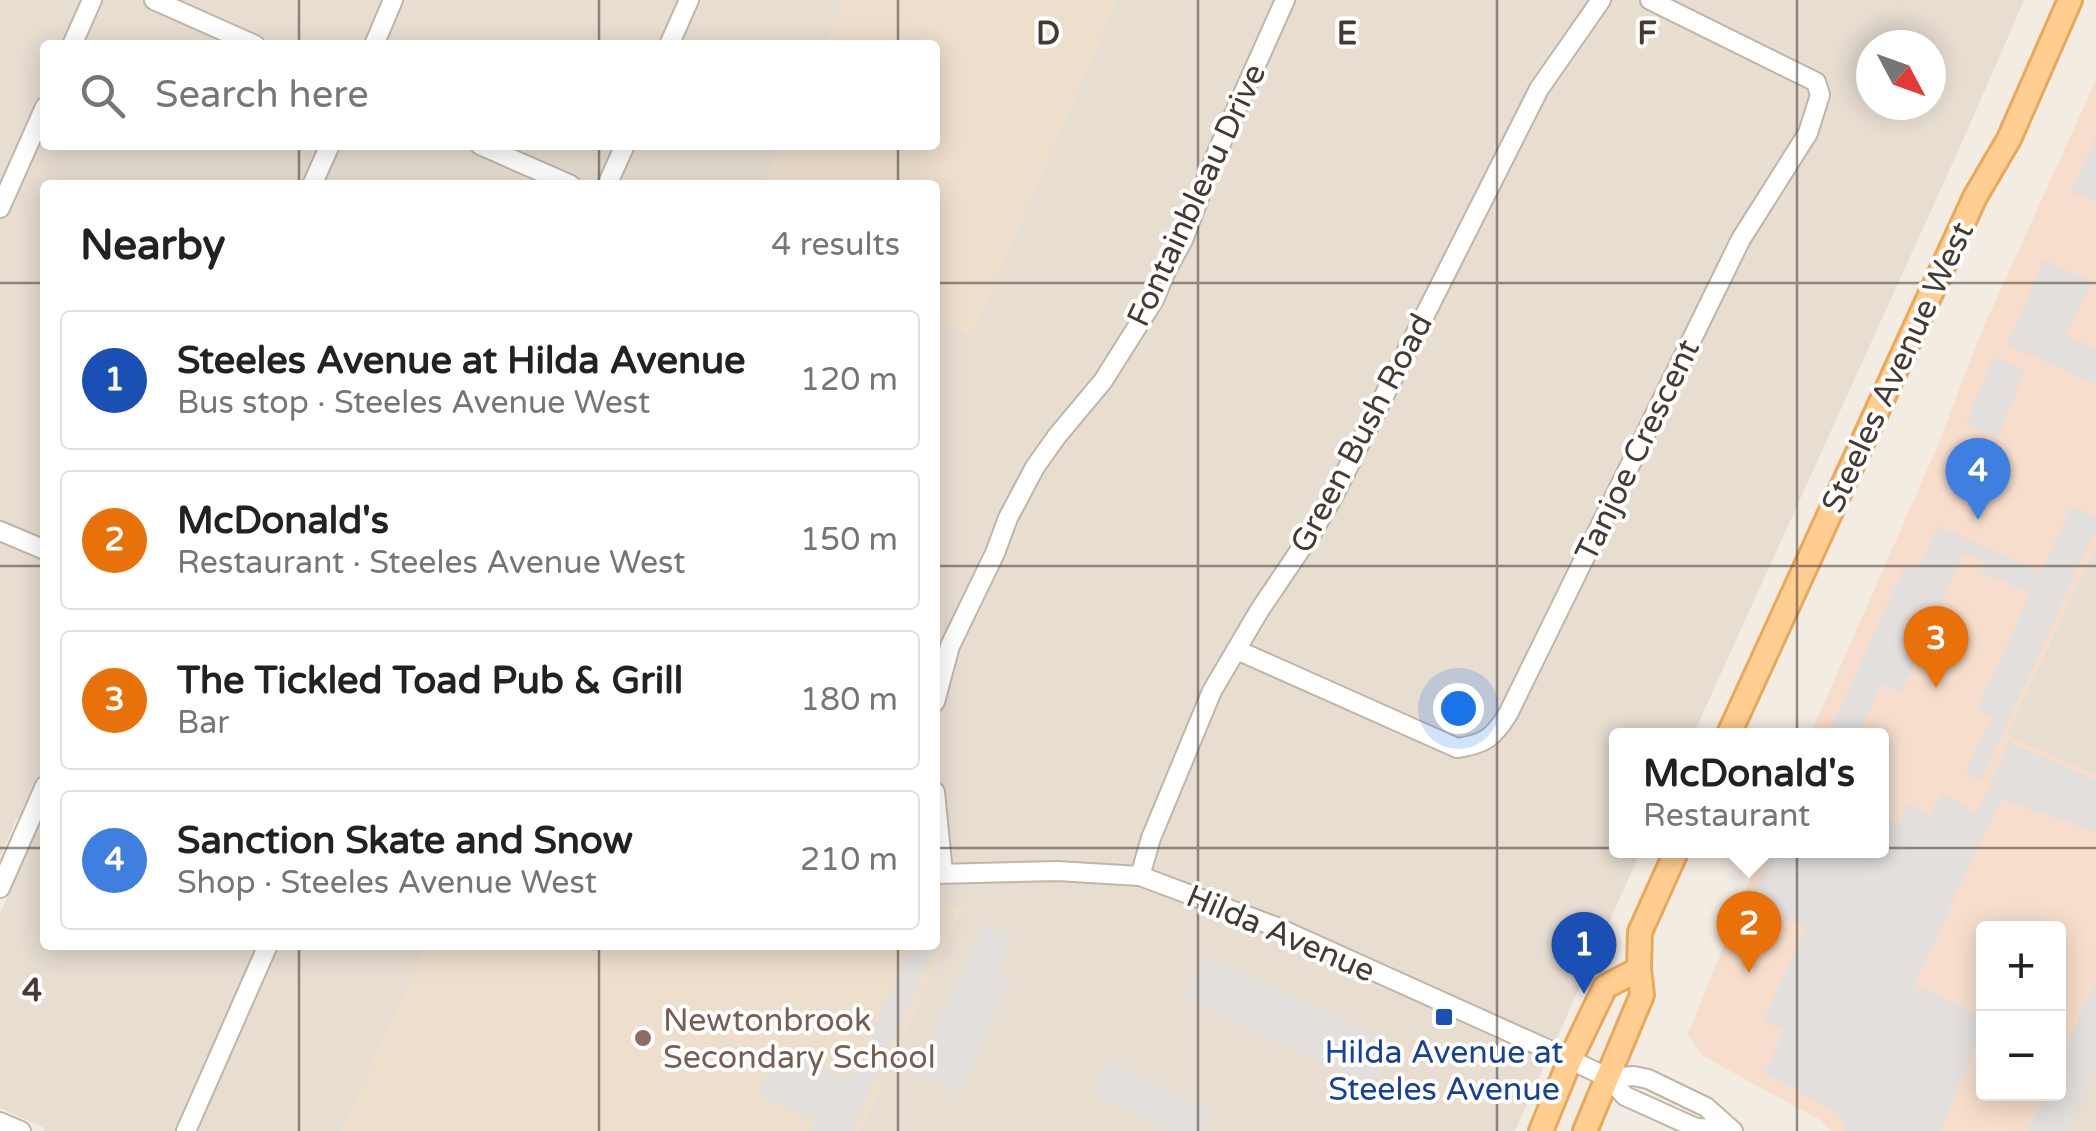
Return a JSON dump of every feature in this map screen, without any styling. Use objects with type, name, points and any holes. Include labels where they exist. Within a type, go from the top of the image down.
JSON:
[{"type":"main road","name":"Steeles Avenue West","points":[[1732,728],[1975,196],[2009,139],[2070,0]]},
{"type":"main road","points":[[1584,1131],[1642,994],[1640,932],[1673,858]]},
{"type":"main road","points":[[1541,1131],[1605,987],[1639,968]]},
{"type":"street","points":[[74,40],[92,0]]},
{"type":"street","points":[[154,0],[244,40]]},
{"type":"street","points":[[376,40],[393,0]]},
{"type":"street","points":[[671,40],[689,0]]},
{"type":"street","name":"Fontainbleau Drive","points":[[940,683],[950,646],[1008,518],[1046,451],[1103,381],[1154,300],[1286,0]]},
{"type":"street","name":"Green Bush Road","points":[[1140,876],[1151,838],[1212,691],[1332,498],[1539,89],[1601,0]]},
{"type":"street","name":"Tanjoe Crescent","points":[[1237,650],[1457,748],[1474,746],[1494,736],[1508,714],[1741,239],[1808,134],[1820,94],[1816,82],[1650,0]]},
{"type":"street","points":[[0,208],[40,117]]},
{"type":"street","points":[[314,180],[328,150]]},
{"type":"street","points":[[491,150],[560,180]]},
{"type":"street","points":[[609,180],[622,150]]},
{"type":"street","points":[[0,530],[40,548]]},
{"type":"street","points":[[0,888],[40,797]]},
{"type":"street","name":"Hilda Avenue","points":[[940,874],[1057,871],[1140,876],[1274,926],[1609,1078],[1648,1079],[1706,1107],[1731,1130]]},
{"type":"street","points":[[186,1131],[266,950]]},
{"type":"street","points":[[0,1122],[20,1131]]},
{"type":"shaded area","points":[[0,0],[844,0],[826,40],[40,40],[40,150],[778,150],[765,180],[40,180],[40,950],[425,950],[342,1131],[44,1131],[0,1108],[0,914],[38,828],[17,818],[0,857]]},
{"type":"shaded area","points":[[844,0],[1117,0],[972,335],[940,322],[940,180],[765,180],[778,150],[940,150],[940,40],[826,40]]},
{"type":"shaded area","points":[[1117,0],[2024,0],[1696,728],[1609,728],[1609,858],[1638,858],[1515,1131],[860,1131],[961,907],[940,905],[940,322],[972,335]]},
{"type":"shaded area","points":[[2096,80],[2096,545],[2006,735],[2096,775],[2096,1063],[2065,1131],[1831,1131],[1820,1120],[1701,1055],[1688,1034],[1759,858],[1889,858],[1889,728],[1813,728],[1938,445],[1979,337]]},
{"type":"shaded area","points":[[2096,135],[2096,202],[2071,192]]},
{"type":"shaded area","points":[[2044,260],[2092,281],[2065,335],[2096,349],[2096,384],[2007,345]]},
{"type":"shaded area","points":[[1993,357],[2025,370],[1998,437],[1966,424]]},
{"type":"shaded area","points":[[2071,506],[2096,517],[2096,529],[1981,781],[1965,774],[1991,717],[1977,710],[2030,594],[1980,571],[1984,562],[1964,553],[1901,692],[1882,684],[1861,728],[1831,728],[1905,565],[1918,570],[1938,526],[2041,572]]},
{"type":"shaded area","points":[[2096,545],[2096,775],[2006,736]]},
{"type":"shaded area","points":[[2009,742],[2096,780],[2096,832],[2001,799],[1914,985],[1976,1014],[1976,1044],[1941,1131],[1847,1131],[1837,1112],[1764,1073],[1784,1031],[1763,1019],[1807,928],[1748,903],[1770,858],[1889,858],[1889,820],[1899,824],[1908,802],[1931,817],[1940,792],[1976,813]]},
{"type":"shaded area","name":"Newtonbrook Secondary School","points":[[940,905],[961,906],[860,1131],[342,1131],[425,950],[940,950]]},
{"type":"shaded area","points":[[984,925],[1012,937],[997,970],[1011,978],[960,1093],[915,1073]]},
{"type":"shaded area","points":[[910,950],[934,950],[852,1131],[811,1131],[815,1121],[758,1095],[780,1048],[851,1079]]},
{"type":"shaded area","points":[[1205,956],[1393,1044],[1373,1086],[1185,998]]},
{"type":"shaded area","points":[[2096,981],[2096,1066],[2067,1131],[2028,1131],[2042,1101],[2066,1101],[2066,1047]]},
{"type":"shaded area","points":[[1108,1061],[1211,1111],[1201,1131],[1172,1131],[1093,1093]]},
{"type":"shaded area","points":[[2096,1063],[2096,1131],[2065,1131]]},
{"type":"place","name":"Sanction Skate and Snow","points":[[1978,520]]},
{"type":"place","name":"The Tickled Toad Pub & Grill","points":[[1936,688]]},
{"type":"place","name":"McDonald's","points":[[1749,973]]},
{"type":"place","name":"Steeles Avenue at Hilda Avenue","points":[[1584,994]]},
{"type":"place","name":"Hilda Avenue at Steeles Avenue","points":[[1444,1017]]},
{"type":"place","name":"Newtonbrook Secondary School","points":[[643,1038]]}]
